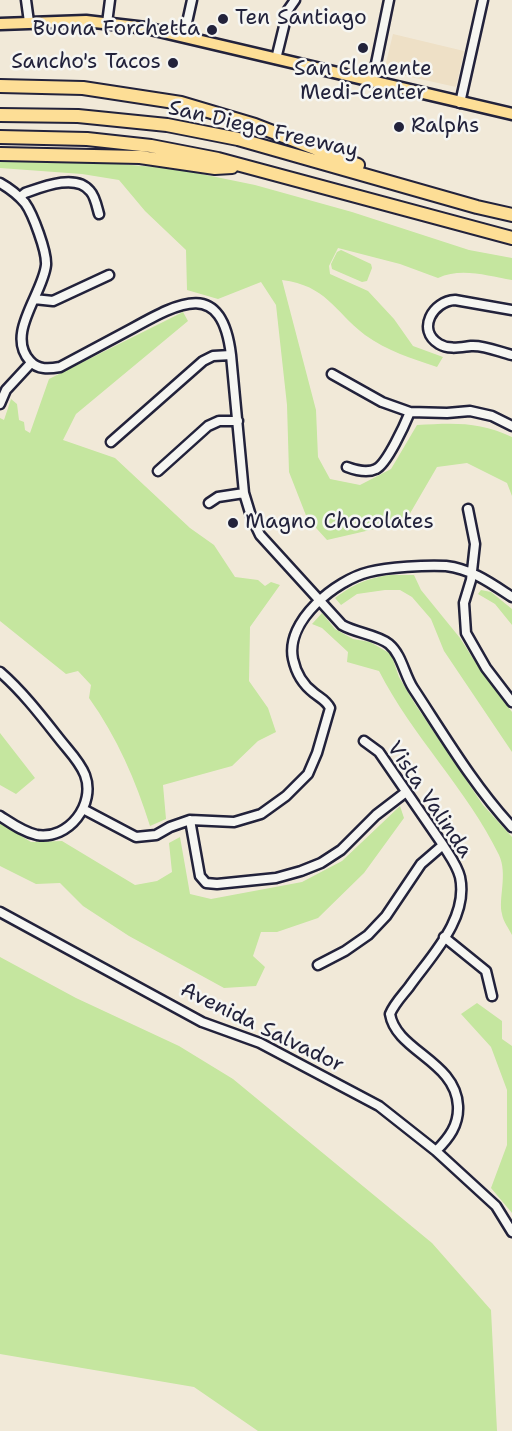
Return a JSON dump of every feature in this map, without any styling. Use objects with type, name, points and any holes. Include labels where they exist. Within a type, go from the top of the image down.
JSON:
[{"type":"highway","points":[[0,86],[83,88],[181,103],[255,125],[417,189]]},
{"type":"highway","name":"San Diego Freeway","points":[[0,115],[78,116],[167,125],[238,139],[512,215]]},
{"type":"highway","name":"San Diego Freeway","points":[[0,137],[87,139],[151,146],[252,167],[512,238]]},
{"type":"highway","points":[[0,154],[117,155],[215,168],[252,167]]},
{"type":"highway","points":[[477,207],[512,210]]},
{"type":"main road","points":[[0,24],[86,21],[146,28],[372,83],[512,114]]},
{"type":"street","points":[[26,0],[29,22]]},
{"type":"street","points":[[107,23],[110,0]]},
{"type":"street","points":[[184,36],[192,0]]},
{"type":"street","points":[[286,0],[288,10]]},
{"type":"street","points":[[276,58],[288,10],[295,0]]},
{"type":"street","points":[[372,83],[390,0]]},
{"type":"street","points":[[460,103],[483,0]]},
{"type":"street","points":[[20,197],[25,193],[62,182],[81,185],[91,191],[99,214]]},
{"type":"street","points":[[0,183],[20,197],[27,206],[45,255],[44,271],[21,332],[24,352],[31,363],[47,370],[60,367],[162,312],[186,303],[207,306],[217,312],[225,322],[229,334],[244,492],[251,516],[260,535],[342,625],[388,643],[397,653],[411,685],[492,806],[512,827]]},
{"type":"street","points":[[34,299],[52,302],[110,275]]},
{"type":"street","points":[[512,310],[447,300],[435,309],[428,322],[431,336],[441,345],[459,348],[483,347],[512,355]]},
{"type":"street","points":[[111,442],[203,361],[213,356],[231,355]]},
{"type":"street","points":[[0,404],[6,390],[31,363]]},
{"type":"street","points":[[332,374],[382,402],[410,412],[470,411],[492,416],[512,426]]},
{"type":"street","points":[[347,467],[359,471],[376,469],[385,461],[410,412]]},
{"type":"street","points":[[158,471],[208,426],[219,421],[238,421]]},
{"type":"street","points":[[209,503],[218,497],[244,492]]},
{"type":"street","points":[[468,509],[475,544],[464,603],[466,633],[486,668],[512,702]]},
{"type":"street","points":[[83,809],[136,837],[156,835],[190,820],[234,822],[261,814],[286,796],[308,774],[321,743],[330,708],[325,700],[305,685],[298,676],[293,656],[293,642],[297,628],[321,600],[351,579],[368,572],[388,569],[447,566],[483,578],[512,597]]},
{"type":"street","points":[[0,672],[15,685],[82,769],[88,786],[83,809],[61,831],[46,835],[26,832],[0,816]]},
{"type":"street","name":"Vista Valinda","points":[[364,741],[379,752],[443,844],[460,876],[461,890],[457,914],[444,937],[390,1014],[395,1028],[440,1069],[452,1083],[457,1096],[456,1124],[451,1135],[436,1151]]},
{"type":"street","points":[[190,820],[200,876],[206,883],[276,878],[321,863],[341,850],[375,815],[406,792]]},
{"type":"street","points":[[318,965],[345,951],[368,935],[386,916],[421,864],[443,844]]},
{"type":"street","name":"Avenida Salvador","points":[[0,912],[202,1022],[260,1043],[379,1106],[436,1151],[495,1206],[512,1232]]},
{"type":"street","points":[[444,937],[486,970],[492,996]]},
{"type":"shaded area","points":[[393,34],[464,51],[456,87],[384,71]]},
{"type":"green space","points":[[0,159],[86,161],[177,169],[255,185],[352,212],[469,250],[512,258],[512,280],[465,273],[438,278],[400,264],[338,248],[329,266],[330,274],[368,291],[394,319],[413,346],[443,357],[437,367],[382,345],[354,326],[320,293],[297,283],[282,280],[316,410],[318,457],[330,479],[360,485],[391,469],[417,425],[465,424],[488,428],[512,437],[512,496],[507,483],[467,463],[437,467],[405,522],[327,540],[307,518],[289,472],[287,405],[276,305],[261,282],[218,299],[187,290],[186,250],[145,211],[119,180],[82,174],[0,168]]},
{"type":"green space","points":[[341,250],[371,264],[372,268],[367,281],[362,282],[332,269],[331,264],[337,252]]},
{"type":"green space","points":[[183,312],[188,321],[76,414],[63,440],[115,458],[190,528],[214,545],[235,577],[258,580],[265,586],[271,582],[280,585],[250,627],[249,681],[268,708],[276,732],[258,741],[232,766],[163,785],[166,819],[150,826],[125,760],[89,698],[91,685],[78,671],[66,674],[0,621],[0,418],[4,420],[11,399],[17,404],[19,420],[24,422],[25,430],[30,433],[49,379]]},
{"type":"green space","points":[[389,575],[414,575],[421,590],[460,638],[512,712],[512,752],[444,651],[431,619],[412,597],[400,590],[385,590],[357,594],[341,605],[335,598],[360,583]]},
{"type":"green space","points":[[481,590],[491,592],[512,609],[512,625],[495,604],[478,594]]},
{"type":"green space","points":[[322,613],[335,629],[353,639],[370,642],[391,654],[399,677],[415,704],[483,805],[512,837],[512,935],[501,908],[502,862],[486,831],[407,718],[379,671],[347,662],[348,652],[322,628],[312,624]]},
{"type":"green space","points":[[0,733],[35,778],[16,794],[0,785]]},
{"type":"green space","points":[[400,806],[404,818],[364,873],[318,918],[277,932],[261,932],[253,956],[265,967],[256,986],[224,988],[129,936],[83,906],[60,883],[36,884],[0,866],[0,823],[31,842],[62,841],[135,885],[157,881],[172,872],[169,843],[180,837],[190,894],[211,899],[302,882],[342,861]]},
{"type":"green space","points":[[0,957],[76,998],[179,1046],[233,1079],[432,1243],[491,1310],[497,1431],[258,1431],[194,1387],[0,1354]]},
{"type":"green space","points":[[477,1003],[502,1021],[502,1039],[512,1046],[512,1213],[491,1188],[507,1145],[507,1090],[491,1047],[461,1014]]},
{"type":"place","name":"Ten Santiago","points":[[223,19]]},
{"type":"place","name":"Buona Forchetta","points":[[212,30]]},
{"type":"place","name":"San Clemente Medi-Center","points":[[363,48]]},
{"type":"place","name":"Sancho's Tacos","points":[[173,63]]},
{"type":"place","name":"Ralphs","points":[[399,127]]},
{"type":"place","name":"Magno Chocolates","points":[[233,523]]}]
